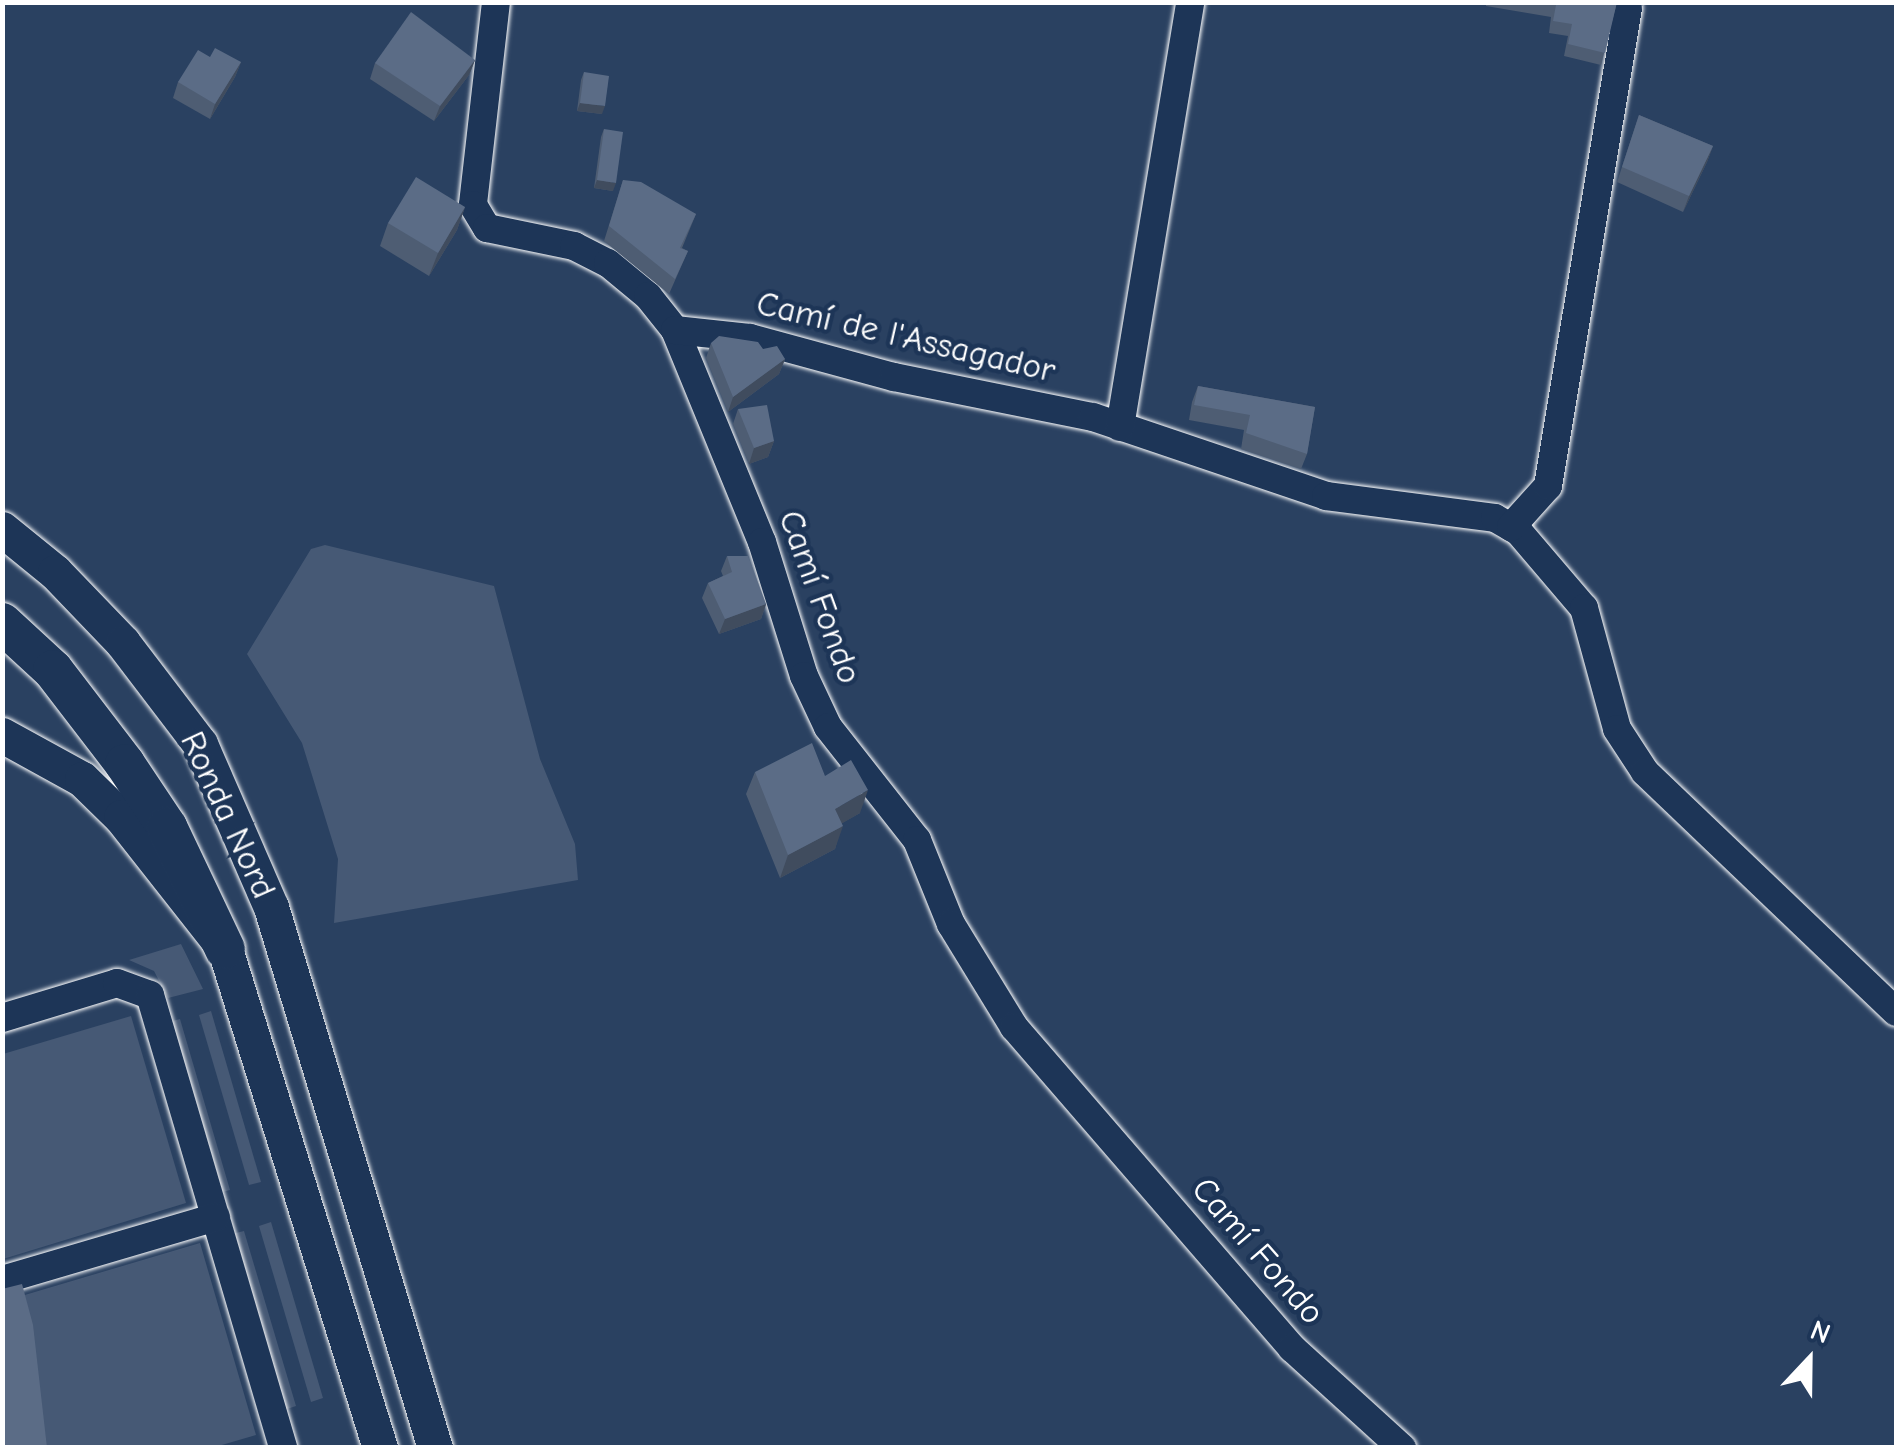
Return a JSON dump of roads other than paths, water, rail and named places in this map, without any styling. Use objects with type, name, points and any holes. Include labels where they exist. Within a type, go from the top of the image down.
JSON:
[{"type":"highway","name":"Ronda Nord","points":[[2,623],[52,670],[125,764],[167,827],[225,949]]},
{"type":"main road","name":"Ronda Nord","points":[[2,530],[55,572],[123,643],[200,744],[271,907],[434,1448]]},
{"type":"main road","points":[[2,735],[44,754],[95,792],[225,949],[380,1448]]},
{"type":"street","name":"Camí Fondo","points":[[496,2],[473,206],[488,228],[574,246],[608,263],[648,296],[674,330],[762,542],[804,676],[828,727],[917,840],[951,924],[1014,1027],[1292,1348],[1402,1448]]},
{"type":"street","points":[[1120,427],[1190,2]]},
{"type":"street","points":[[1628,8],[1548,486],[1510,528],[1584,608],[1617,729],[1645,772],[1896,1012]]},
{"type":"street","name":"Camí de l'Assagador","points":[[674,330],[750,338],[1120,427],[1326,496],[1495,518],[1510,528]]},
{"type":"street","points":[[2,1018],[117,983],[140,987],[155,1005],[283,1448]]},
{"type":"street","points":[[2,1280],[216,1217]]}]
